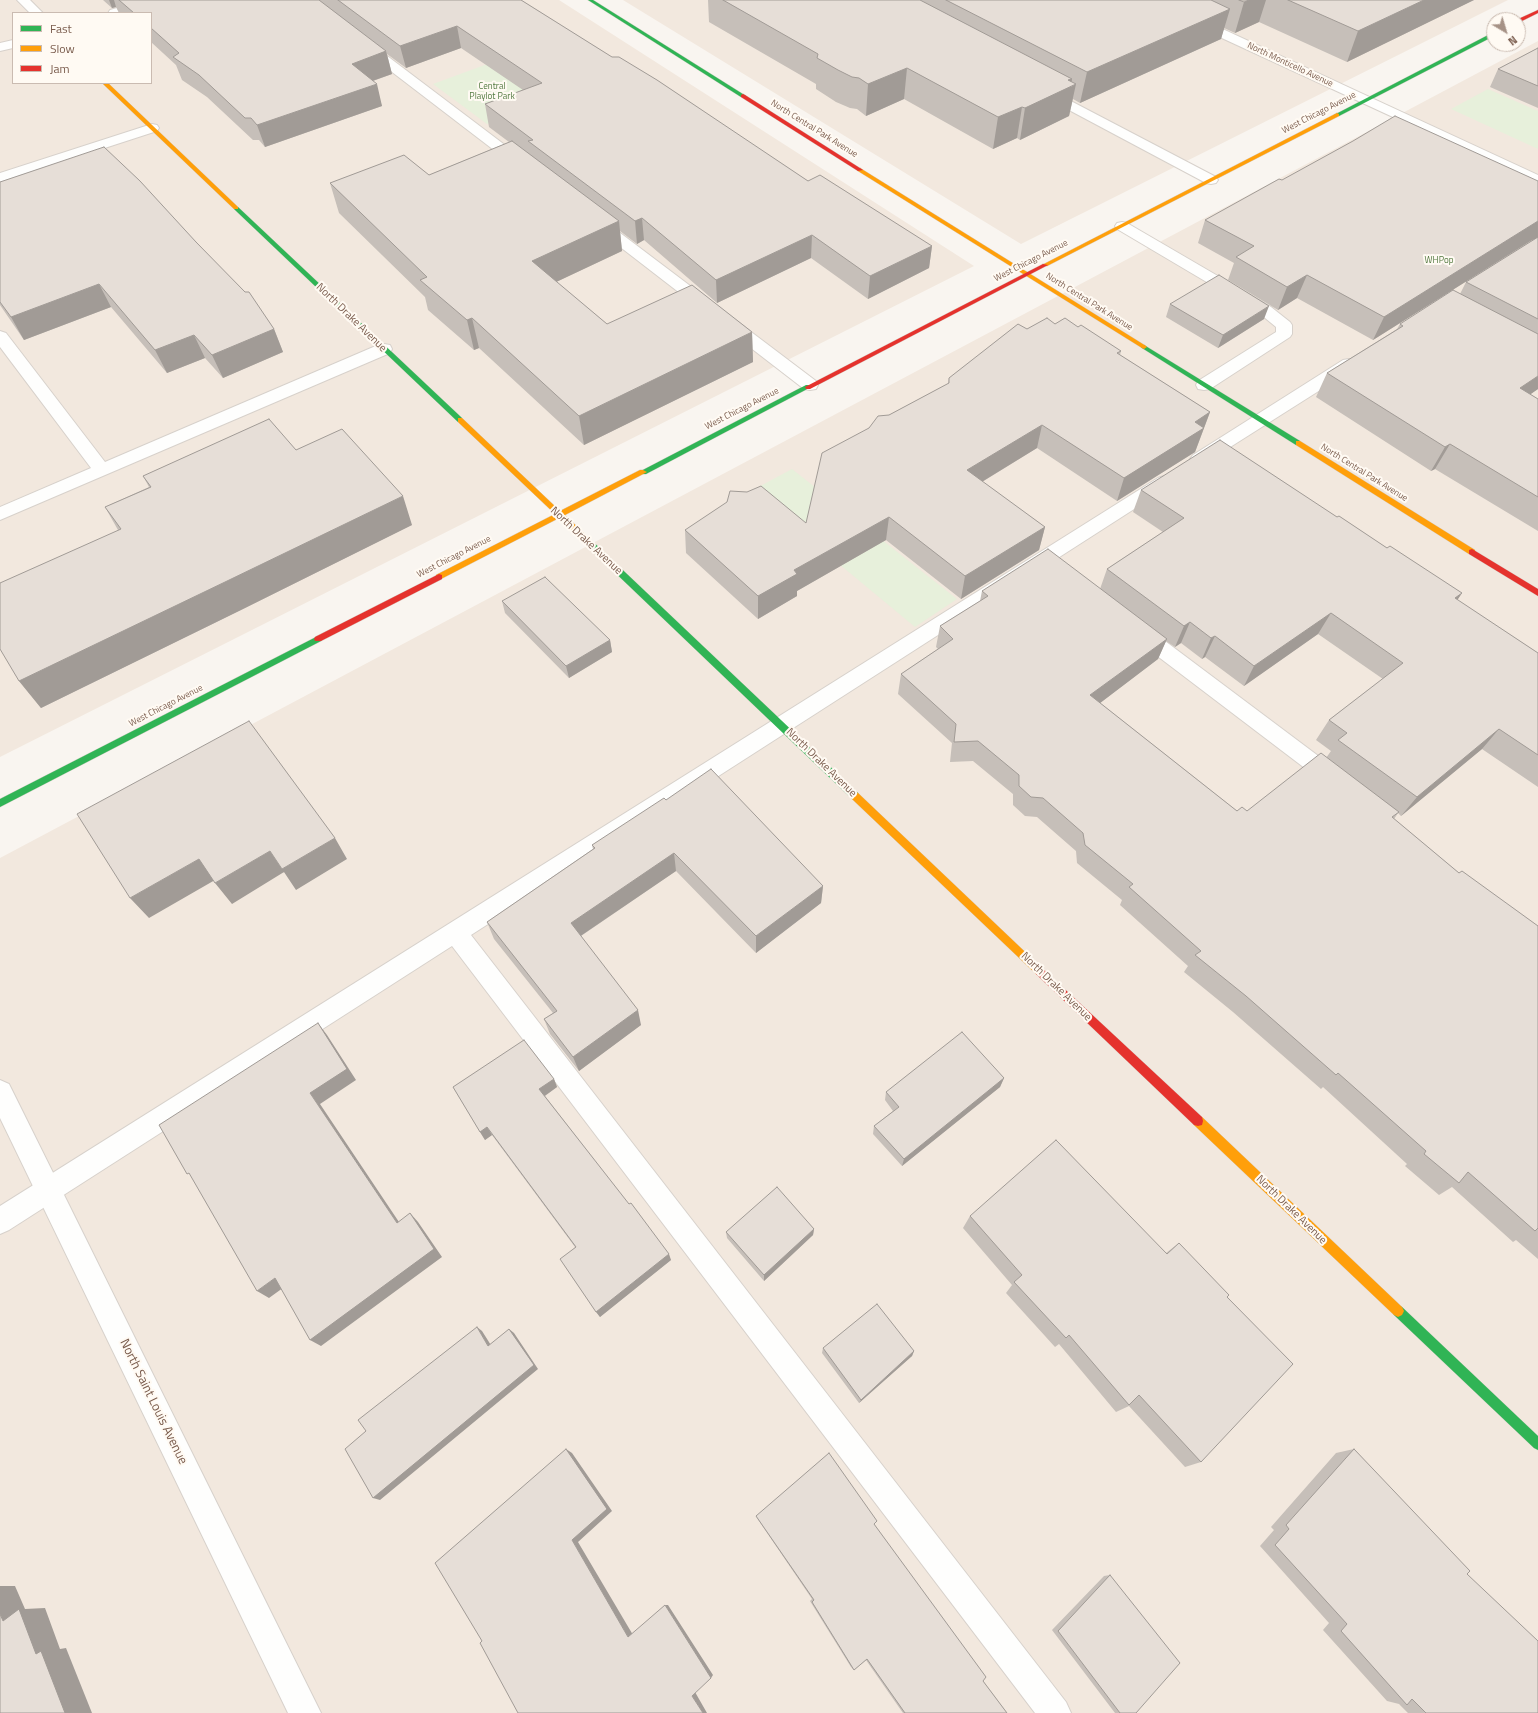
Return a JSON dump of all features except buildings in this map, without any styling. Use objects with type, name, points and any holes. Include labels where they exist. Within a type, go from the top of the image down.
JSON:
[{"type":"street","points":[[23,0],[36,12]]},
{"type":"street","points":[[117,12],[157,0]]},
{"type":"street","name":"North Central Park Avenue","points":[[590,0],[1538,593]]},
{"type":"street","name":"North Monticello Avenue","points":[[1150,0],[1538,180]]},
{"type":"street","points":[[1526,17],[1538,11]]},
{"type":"street","points":[[1194,20],[1207,14]]},
{"type":"street","points":[[356,38],[532,172]]},
{"type":"street","name":"West Chicago Avenue","points":[[0,803],[1486,38]]},
{"type":"street","points":[[0,48],[12,44]]},
{"type":"street","name":"North Drake Avenue","points":[[106,84],[1538,1444]]},
{"type":"street","points":[[1035,86],[1211,180]]},
{"type":"street","points":[[0,178],[152,128]]},
{"type":"street","points":[[588,215],[810,385]]},
{"type":"street","points":[[1122,226],[1265,310],[1284,325],[1284,334],[1204,385]]},
{"type":"street","points":[[0,336],[102,470]]},
{"type":"street","points":[[0,514],[384,349]]},
{"type":"street","points":[[0,1222],[1367,353]]},
{"type":"street","points":[[1042,559],[1061,573]]},
{"type":"street","points":[[1125,621],[1347,789]]},
{"type":"street","points":[[455,932],[1055,1713]]},
{"type":"street","name":"North Saint Louis Avenue","points":[[0,1092],[305,1713]]},
{"type":"shaded area","points":[[0,0],[559,0],[974,266],[0,757]]},
{"type":"shaded area","points":[[623,0],[1508,0],[1021,244]]},
{"type":"shaded area","points":[[1538,41],[1538,1713],[0,1713],[0,858],[1517,52],[1526,52],[1526,47]]},
{"type":"green space","name":"Central Playlot Park","points":[[569,34],[626,71],[487,124],[433,84]]},
{"type":"green space","points":[[1488,89],[1538,111],[1538,149],[1451,109]]},
{"type":"green space","points":[[792,469],[957,599],[915,627],[751,491]]},
{"type":"traffic: fast","points":[[590,0],[743,96]]},
{"type":"traffic: fast","points":[[1337,115],[1486,38]]},
{"type":"traffic: fast","points":[[236,208],[460,420]]},
{"type":"traffic: fast","points":[[1144,347],[1298,443]]},
{"type":"traffic: fast","points":[[643,472],[808,387]]},
{"type":"traffic: fast","points":[[586,540],[855,796]]},
{"type":"traffic: fast","points":[[0,803],[318,639]]},
{"type":"traffic: fast","points":[[1398,1311],[1538,1444]]},
{"type":"traffic: slow","points":[[106,84],[236,208]]},
{"type":"traffic: slow","points":[[1045,265],[1337,115]]},
{"type":"traffic: slow","points":[[860,170],[1144,347]]},
{"type":"traffic: slow","points":[[460,420],[586,540]]},
{"type":"traffic: slow","points":[[1298,443],[1472,552]]},
{"type":"traffic: slow","points":[[439,577],[643,472]]},
{"type":"traffic: slow","points":[[855,796],[1039,971]]},
{"type":"traffic: slow","points":[[1198,1121],[1398,1311]]},
{"type":"traffic: jam","points":[[1526,17],[1538,11]]},
{"type":"traffic: jam","points":[[743,96],[860,170]]},
{"type":"traffic: jam","points":[[808,387],[1045,265]]},
{"type":"traffic: jam","points":[[1472,552],[1538,593]]},
{"type":"traffic: jam","points":[[318,639],[439,577]]},
{"type":"traffic: jam","points":[[1039,971],[1198,1121]]},
{"type":"park label","name":"WHPop","points":[[1439,261]]}]
